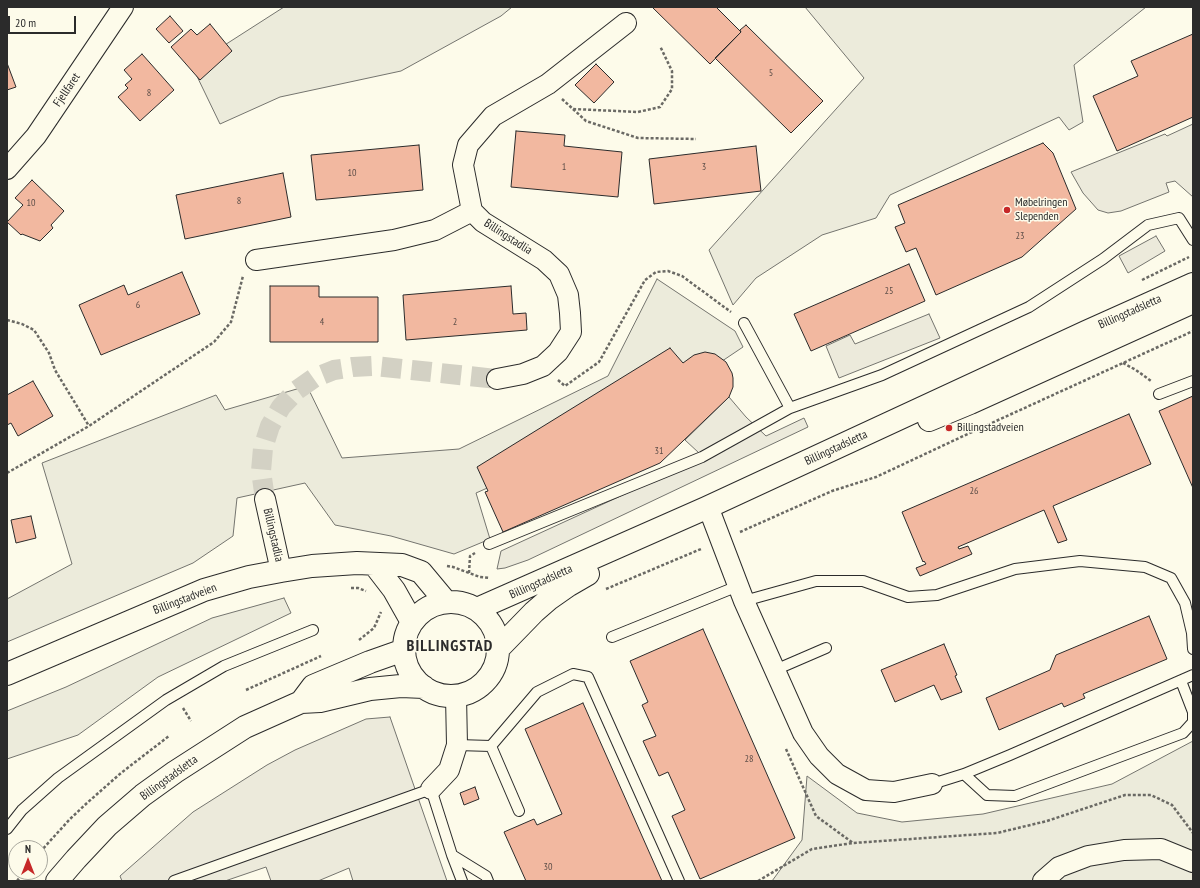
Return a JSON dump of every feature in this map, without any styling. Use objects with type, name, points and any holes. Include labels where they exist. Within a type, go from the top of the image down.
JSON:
[{"type":"main road","name":"Billingstadsletta","points":[[499,648],[534,612],[549,599],[568,585],[590,573],[709,513],[1086,332],[1193,284]]},
{"type":"main road","name":"Billingstadsletta","points":[[477,610],[970,403],[1193,302]]},
{"type":"main road","name":"Billingstadveien","points":[[7,674],[204,590],[249,577],[281,571],[334,564],[356,563],[402,565],[421,572],[446,602]]},
{"type":"main road","points":[[374,564],[394,590],[412,622]]},
{"type":"main road","points":[[446,602],[463,603],[477,610],[493,626],[499,648],[496,666],[487,681],[473,692],[456,696],[444,696],[434,693],[424,687],[410,671],[404,650],[406,636],[412,622],[427,608],[446,602]]},
{"type":"main road","name":"Billingstadsletta","points":[[301,702],[313,686],[370,662],[404,650]]},
{"type":"main road","name":"Billingstadsletta","points":[[57,881],[76,858],[107,826],[139,799],[164,780],[245,727],[301,702],[320,701],[370,689],[401,686],[424,687]]},
{"type":"street","name":"Fjellfaret","points":[[7,169],[36,136],[123,7]]},
{"type":"street","name":"Billingstadlia","points":[[497,379],[523,374],[543,366],[558,352],[571,332],[568,295],[559,274],[544,260],[483,222],[472,211],[463,165],[468,145],[493,116],[548,84],[626,23]]},
{"type":"street","points":[[256,260],[394,240],[434,230],[472,211]]},
{"type":"street","name":"Billingstadlia","points":[[265,499],[281,571]]},
{"type":"street","points":[[709,513],[741,594],[803,733],[819,756],[837,774],[866,790],[894,792],[932,784]]},
{"type":"street","points":[[432,789],[449,770],[457,745],[456,696]]},
{"type":"street","points":[[1043,881],[1059,867],[1088,856],[1124,850],[1161,849],[1193,862]]},
{"type":"lane","points":[[489,544],[702,457],[790,408],[882,375],[1029,307],[1103,258],[1148,225],[1178,218],[1193,240]]},
{"type":"lane","points":[[744,323],[790,408]]},
{"type":"lane","points":[[1163,393],[1193,381]]},
{"type":"lane","points":[[612,637],[741,594],[816,581],[862,581],[908,597],[937,595],[1016,569],[1080,561],[1144,567],[1171,578],[1185,603],[1192,633],[1193,649]]},
{"type":"lane","points":[[7,829],[22,810],[58,778],[166,700],[224,666],[313,630]]},
{"type":"lane","points":[[775,670],[826,648]]},
{"type":"lane","points":[[491,746],[537,692],[573,674],[588,677],[679,881]]},
{"type":"lane","points":[[932,784],[964,774],[1193,675]]},
{"type":"lane","points":[[964,774],[987,795],[1016,796],[1183,733],[1193,722],[1193,712],[1181,681]]},
{"type":"lane","points":[[457,745],[491,746]]},
{"type":"lane","points":[[491,746],[519,811]]},
{"type":"lane","points":[[174,881],[432,789],[452,855],[462,881]]},
{"type":"lane","points":[[452,855],[486,876],[488,881]]},
{"type":"path","points":[[572,109],[638,112],[660,107],[672,89],[672,71],[660,46]]},
{"type":"path","points":[[548,84],[586,121],[638,138],[696,139]]},
{"type":"path","points":[[7,473],[89,426],[214,342],[231,322],[246,263],[256,260]]},
{"type":"path","points":[[543,366],[564,386],[599,362],[645,280],[656,272],[668,271],[682,276],[744,323]]},
{"type":"path","points":[[7,320],[22,324],[34,330],[49,353],[55,370],[89,426]]},
{"type":"path","points":[[601,591],[721,541],[832,491],[876,477],[1193,331]]},
{"type":"path","points":[[1123,363],[1136,370],[1163,393]]},
{"type":"path","points":[[345,587],[358,588],[369,592]]},
{"type":"path","points":[[354,642],[361,639],[374,628],[382,608]]},
{"type":"path","points":[[246,690],[325,654]]},
{"type":"path","points":[[48,843],[70,819],[93,798],[148,751],[169,736]]},
{"type":"path","points":[[758,881],[812,849],[853,843]]},
{"type":"shaded area","points":[[284,7],[512,7],[501,16],[401,71],[280,97],[220,124],[192,66]]},
{"type":"shaded area","points":[[805,7],[1146,7],[1074,65],[1083,122],[1069,130],[1059,117],[890,195],[876,218],[822,235],[756,278],[733,305],[709,250],[864,78]]},
{"type":"shaded area","points":[[1193,124],[1193,197],[1175,181],[1166,183],[1169,192],[1121,211],[1108,213],[1098,210],[1083,193],[1071,172],[1165,134],[1167,136]]},
{"type":"shaded area","points":[[1156,236],[1165,251],[1128,273],[1119,256]]},
{"type":"shaded area","points":[[657,279],[735,331],[743,347],[621,429],[476,493],[490,539],[454,554],[391,536],[335,525],[305,483],[237,498],[233,536],[193,563],[7,642],[7,599],[72,564],[42,463],[216,395],[225,410],[307,386],[342,458],[459,449],[608,376]]},
{"type":"shaded area","points":[[929,314],[940,338],[839,378],[826,346],[850,335],[855,344]]},
{"type":"shaded area","points":[[729,397],[746,417],[766,436],[804,418],[808,427],[528,560],[505,568],[497,569],[501,551],[701,459],[699,453],[685,440]]},
{"type":"shaded area","points":[[284,598],[291,613],[158,677],[78,735],[7,759],[7,711],[66,687],[212,618]]},
{"type":"shaded area","points":[[390,717],[447,881],[353,881],[349,868],[318,881],[271,881],[266,867],[225,881],[122,881],[120,876],[193,812],[267,765],[295,750],[366,719]]},
{"type":"shaded area","points":[[1193,741],[1193,881],[772,881],[802,840],[807,776],[857,813],[902,822],[983,814],[1112,784]]},
{"type":"building","points":[[652,7],[716,7],[741,32],[710,64]]},
{"type":"building","points":[[170,16],[183,31],[169,43],[156,29]]},
{"type":"building","points":[[210,24],[232,51],[200,80],[171,47],[191,29],[197,35]]},
{"type":"building","points":[[746,25],[823,101],[791,133],[715,58]]},
{"type":"building","points":[[1193,34],[1193,117],[1117,151],[1093,96],[1138,76],[1131,61]]},
{"type":"building","points":[[142,54],[174,90],[140,121],[118,97],[128,88],[125,85],[132,79],[124,70]]},
{"type":"building","points":[[7,63],[16,87],[7,90]]},
{"type":"building","points":[[596,64],[614,82],[594,103],[575,85]]},
{"type":"building","points":[[516,131],[565,135],[564,146],[622,152],[618,197],[511,187]]},
{"type":"building","points":[[1043,143],[1053,153],[1076,209],[1022,257],[936,295],[916,248],[906,252],[895,227],[905,223],[898,205]]},
{"type":"building","points":[[419,145],[423,190],[316,200],[311,155]]},
{"type":"building","points":[[756,146],[761,191],[654,204],[649,159]]},
{"type":"building","points":[[283,173],[291,217],[185,239],[176,195]]},
{"type":"building","points":[[32,180],[64,211],[51,225],[53,228],[40,241],[22,234],[21,235],[7,222],[23,205],[15,198]]},
{"type":"building","points":[[909,264],[925,301],[811,351],[794,314]]},
{"type":"building","points":[[182,272],[200,314],[101,355],[79,305],[124,285],[128,295]]},
{"type":"building","points":[[270,286],[319,286],[319,297],[378,297],[378,342],[270,342]]},
{"type":"building","points":[[511,286],[513,314],[526,313],[527,330],[406,340],[403,295]]},
{"type":"building","points":[[670,348],[683,363],[694,355],[705,352],[715,354],[726,362],[733,378],[733,387],[729,397],[660,463],[503,532],[485,492],[488,491],[477,467]]},
{"type":"building","points":[[33,381],[53,416],[18,436],[11,423],[7,425],[7,395]]},
{"type":"building","points":[[1193,396],[1193,488],[1159,411]]},
{"type":"building","points":[[1129,414],[1151,464],[1053,506],[1067,540],[1058,543],[1044,510],[958,547],[959,549],[968,546],[972,554],[920,576],[916,568],[926,564],[924,561],[923,562],[902,512]]},
{"type":"building","points":[[31,516],[36,538],[16,543],[11,520]]},
{"type":"building","points":[[1149,616],[1167,659],[1083,694],[1085,698],[1064,707],[1062,703],[999,730],[986,698],[1050,670],[1056,655]]},
{"type":"building","points":[[703,629],[795,838],[700,879],[672,816],[685,810],[668,772],[659,776],[643,741],[656,736],[642,705],[648,702],[630,661]]},
{"type":"building","points":[[944,644],[957,675],[955,676],[962,692],[941,700],[934,685],[895,702],[881,670]]},
{"type":"building","points":[[583,703],[662,881],[526,881],[504,832],[534,819],[537,825],[562,814],[525,729]]},
{"type":"building","points":[[475,787],[479,799],[464,805],[460,793]]},
{"type":"tunnel","points":[[265,499],[261,471],[263,448],[270,426],[281,407],[297,390],[314,378],[334,370],[374,366],[497,379]]},
{"type":"place","name":"Møbelringen Slependen","points":[[1007,210]]},
{"type":"place","name":"Billingstadveien","points":[[949,428]]},
{"type":"district","name":"BILLINGSTAD","points":[[450,646]]}]
